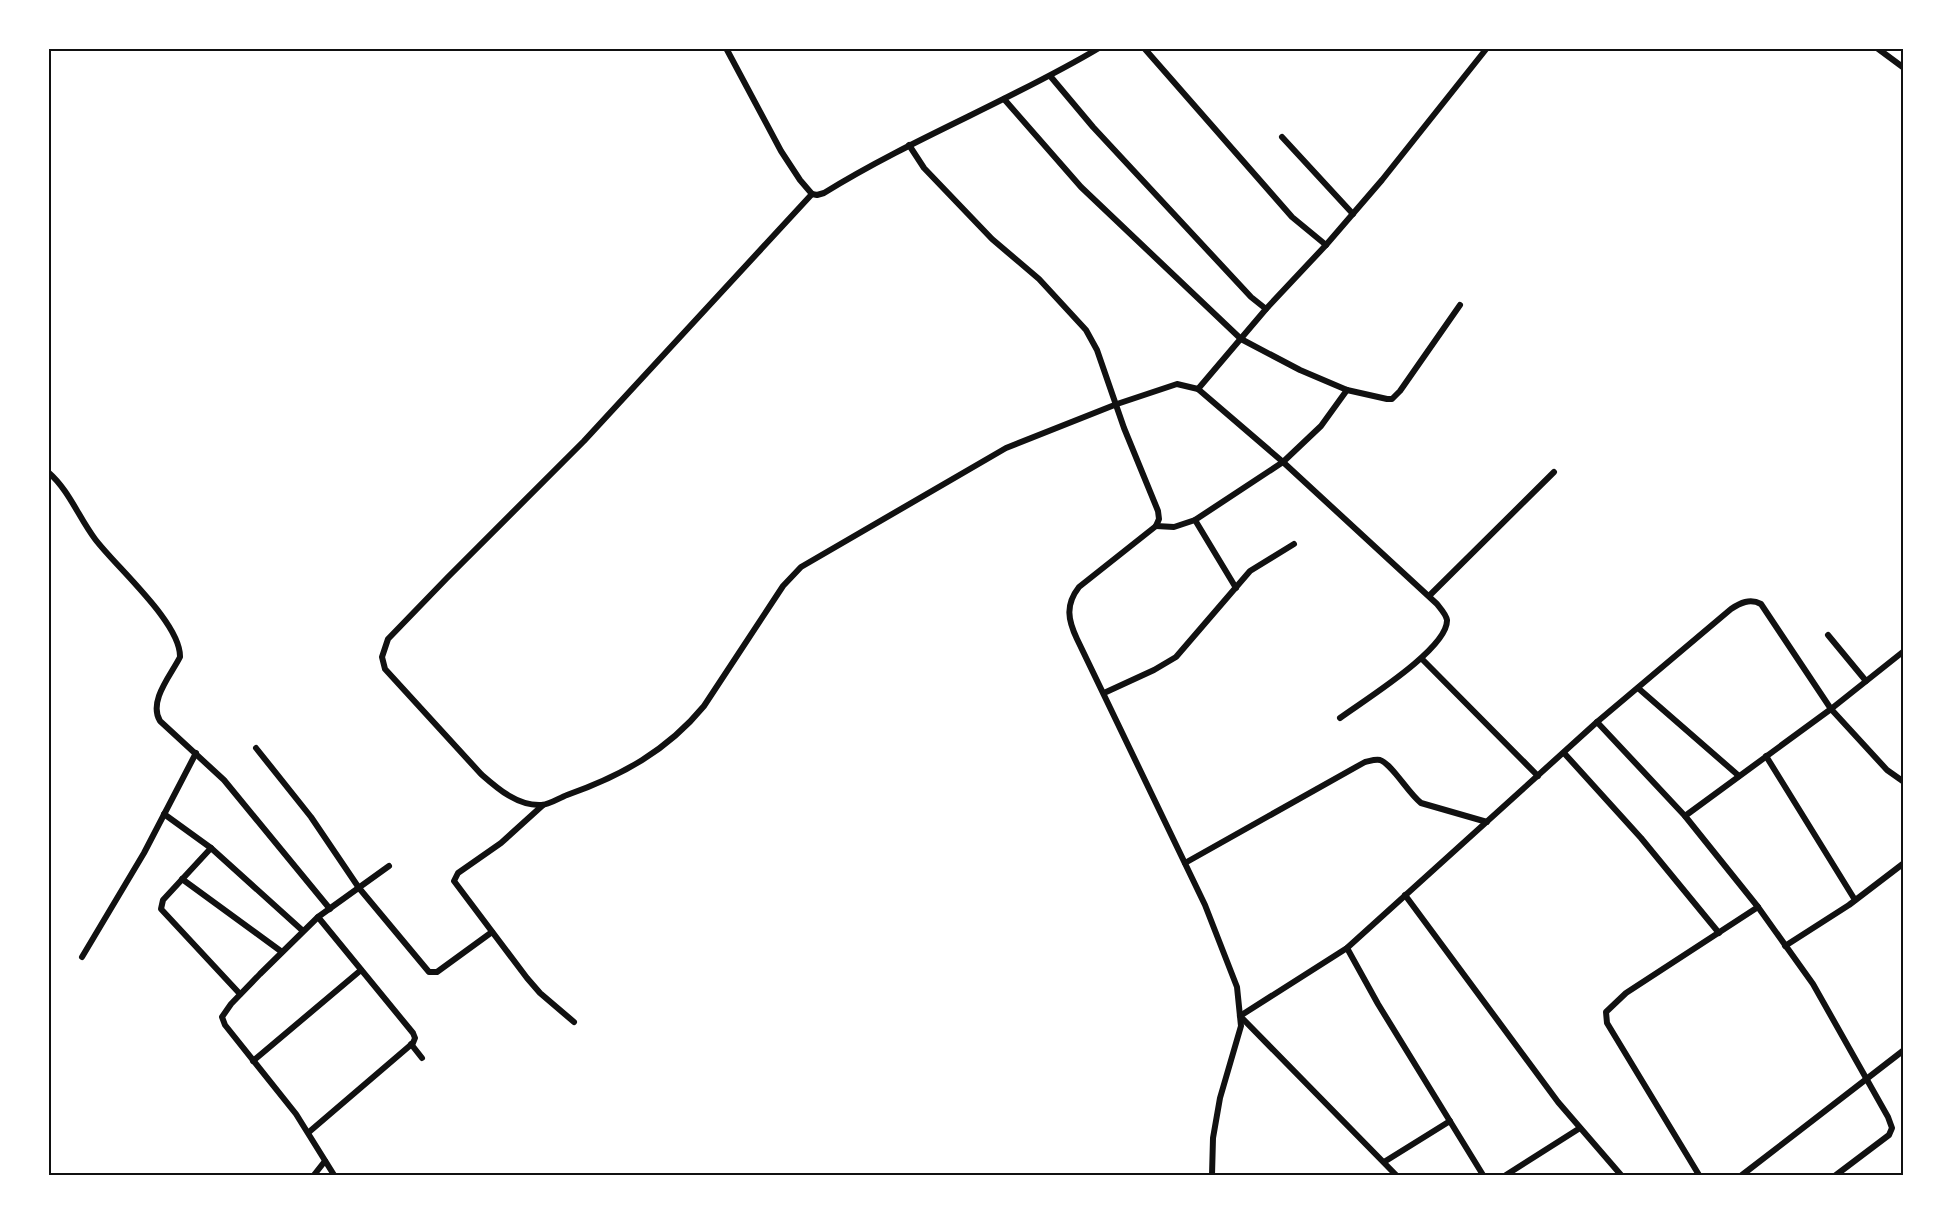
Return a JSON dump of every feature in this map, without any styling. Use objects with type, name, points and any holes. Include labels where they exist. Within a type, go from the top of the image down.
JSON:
[{"type":"street","points":[[726,48],[781,151],[800,180],[812,194],[817,195],[909,145],[1051,76],[1099,48]]},
{"type":"street","points":[[1144,48],[1292,217],[1326,245]]},
{"type":"street","points":[[1198,389],[1266,309],[1326,245],[1382,180],[1486,48]]},
{"type":"street","points":[[1877,48],[1904,68]]},
{"type":"street","points":[[1051,76],[1093,127],[1251,297],[1266,309]]},
{"type":"street","points":[[1004,99],[1081,187],[1241,339],[1300,370],[1347,390],[1392,399],[1460,305]]},
{"type":"street","points":[[1282,137],[1353,214]]},
{"type":"street","points":[[909,145],[924,168],[992,239],[1040,279],[1086,330],[1097,350],[1124,428],[1158,511],[1159,519],[1156,526],[1079,587],[1073,594],[1068,616],[1205,905],[1237,987],[1240,1026],[1220,1098],[1213,1138],[1212,1175]]},
{"type":"street","points":[[543,805],[529,804],[513,798],[481,774],[385,669],[382,657],[388,639],[584,441],[812,194]]},
{"type":"street","points":[[574,1022],[540,993],[492,932],[455,882],[454,877],[501,843],[543,805],[595,785],[628,769],[672,740],[704,706],[783,586],[801,567],[1006,448],[1170,385],[1184,385],[1198,389],[1283,462],[1429,596],[1447,619],[1439,639],[1422,659],[1340,718]]},
{"type":"street","points":[[1156,526],[1174,527],[1195,520],[1283,462],[1321,426],[1347,390]]},
{"type":"street","points":[[48,472],[65,491],[96,540],[153,605],[171,631],[181,656],[157,699],[156,714],[162,723],[224,780],[330,909]]},
{"type":"street","points":[[1429,596],[1554,472]]},
{"type":"street","points":[[1195,520],[1236,588]]},
{"type":"street","points":[[1104,693],[1176,657],[1255,566],[1294,544]]},
{"type":"street","points":[[1240,1016],[1347,948],[1597,722],[1731,609],[1743,602],[1755,601],[1764,607],[1831,709],[1887,770],[1904,782]]},
{"type":"street","points":[[1828,635],[1866,681]]},
{"type":"street","points":[[1685,816],[1831,709],[1904,651]]},
{"type":"street","points":[[1422,659],[1538,776]]},
{"type":"street","points":[[1638,688],[1739,776]]},
{"type":"street","points":[[1597,722],[1685,816],[1758,907],[1813,984],[1888,1117],[1892,1130],[1889,1135],[1836,1175]]},
{"type":"street","points":[[256,748],[311,817],[359,888],[429,972],[437,972],[492,932]]},
{"type":"street","points":[[82,957],[144,853],[196,753]]},
{"type":"street","points":[[1564,753],[1641,838],[1719,933]]},
{"type":"street","points":[[1766,756],[1855,900]]},
{"type":"street","points":[[1185,863],[1365,762],[1376,759],[1387,764],[1413,797],[1421,803],[1487,822]]},
{"type":"street","points":[[164,814],[211,848],[303,931]]},
{"type":"street","points":[[211,848],[163,900],[161,908],[162,912],[240,994]]},
{"type":"street","points":[[1785,946],[1855,900],[1904,863]]},
{"type":"street","points":[[334,1175],[309,1132],[222,1022],[223,1016],[240,994],[318,917],[390,866]]},
{"type":"street","points":[[182,879],[282,952]]},
{"type":"street","points":[[1405,895],[1558,1102],[1621,1175]]},
{"type":"street","points":[[1699,1175],[1607,1023],[1606,1015],[1614,1003],[1626,993],[1758,907]]},
{"type":"street","points":[[309,1132],[411,1044],[415,1038],[318,917]]},
{"type":"street","points":[[1347,948],[1378,1004],[1484,1175]]},
{"type":"street","points":[[252,1061],[361,970]]},
{"type":"street","points":[[1240,1016],[1396,1175]]},
{"type":"street","points":[[411,1044],[422,1058]]},
{"type":"street","points":[[1742,1175],[1904,1050]]},
{"type":"street","points":[[1384,1162],[1450,1121]]},
{"type":"street","points":[[1506,1175],[1580,1128]]},
{"type":"street","points":[[314,1175],[325,1161]]}]
